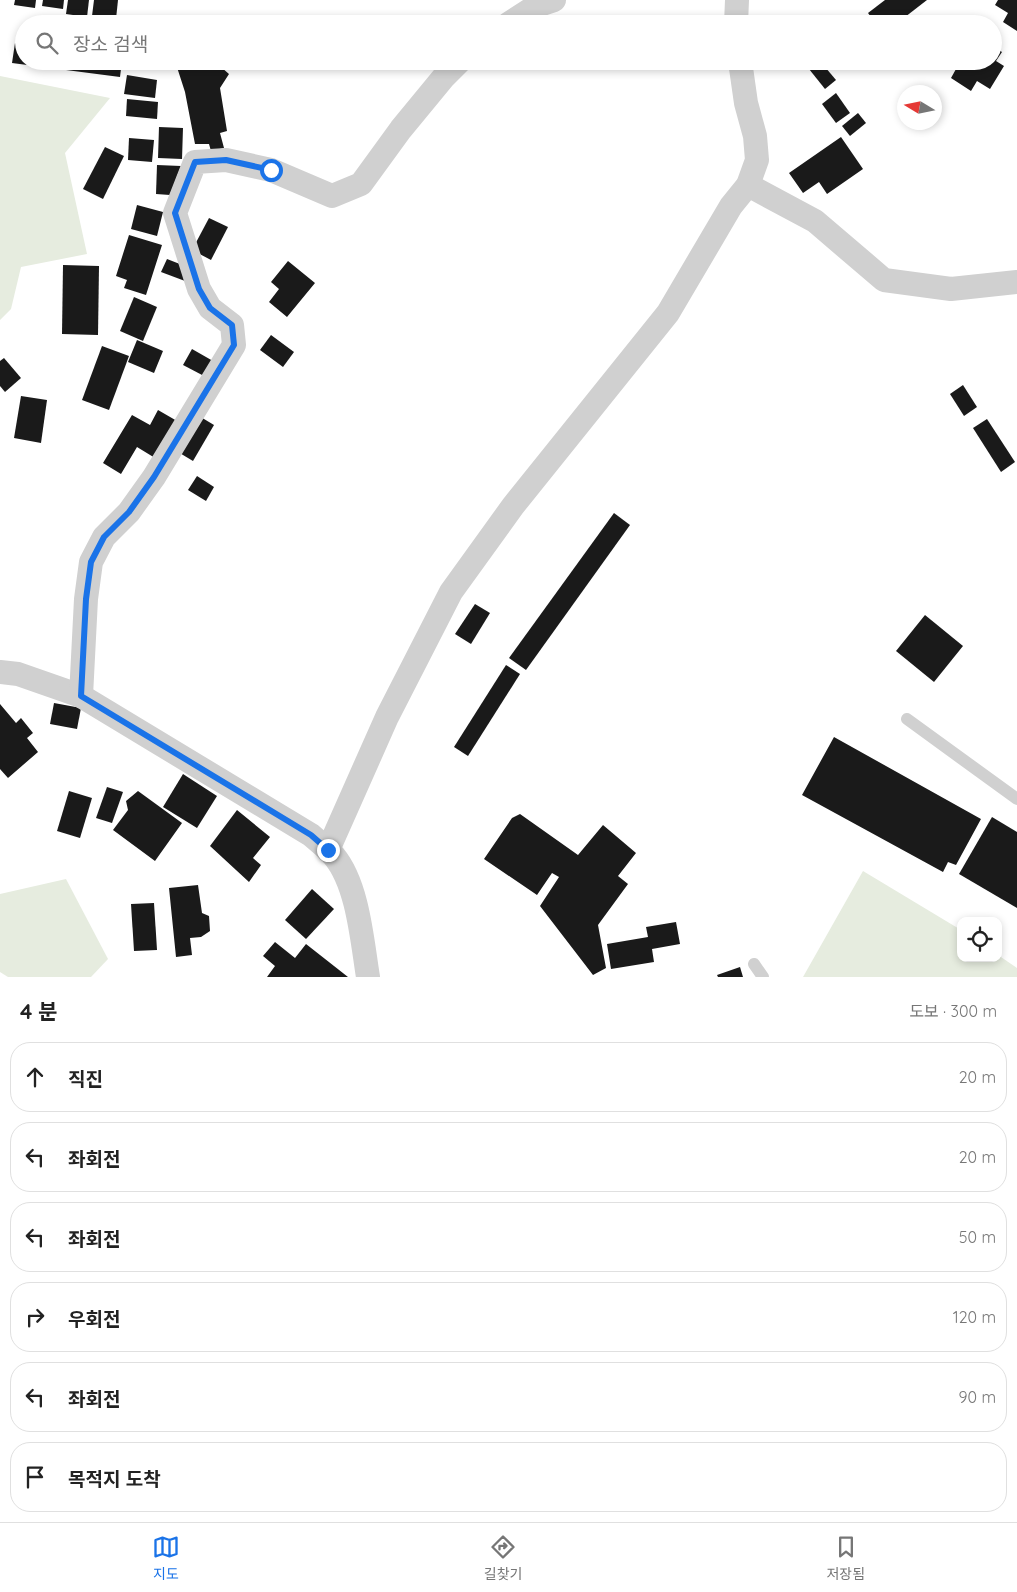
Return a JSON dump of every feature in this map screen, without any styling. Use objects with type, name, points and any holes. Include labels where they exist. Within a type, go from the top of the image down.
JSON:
[{"type":"street","points":[[522,15],[536,6],[554,0]]},
{"type":"street","points":[[736,15],[737,0]]},
{"type":"street","points":[[81,696],[86,599],[91,562],[104,537],[129,512],[154,477],[234,345],[232,325],[210,308],[199,289],[175,213],[195,162],[226,160],[271,170],[332,196],[362,184],[401,129],[451,70]]},
{"type":"street","points":[[328,850],[387,717],[451,592],[513,506],[668,313],[731,206],[748,185],[757,160],[755,136],[746,103],[741,70]]},
{"type":"street","points":[[748,185],[815,221],[884,280],[951,289],[1017,282]]},
{"type":"street","points":[[0,672],[18,674],[81,696],[311,835],[335,857],[352,891],[360,923],[368,977]]},
{"type":"lane","points":[[907,719],[1017,799]]},
{"type":"lane","points":[[754,964],[763,977]]},
{"type":"shaded area","points":[[0,76],[110,98],[65,153],[87,254],[21,267],[11,309],[0,320]]},
{"type":"shaded area","points":[[863,871],[957,928],[957,962],[1002,962],[1002,958],[1017,968],[1017,977],[803,977]]},
{"type":"shaded area","points":[[66,879],[108,959],[91,977],[8,977],[0,972],[0,894]]},
{"type":"building","points":[[15,0],[36,0],[35,8],[14,5]]},
{"type":"building","points":[[43,0],[64,0],[63,9],[42,6]]},
{"type":"building","points":[[68,0],[89,0],[87,15],[66,14]]},
{"type":"building","points":[[94,0],[118,0],[116,15],[92,15]]},
{"type":"building","points":[[885,0],[927,0],[908,15],[869,15],[868,13]]},
{"type":"building","points":[[998,0],[1017,0],[1017,31],[1003,22],[1008,13],[995,5]]},
{"type":"building","points":[[15,43],[15,63],[12,63]]},
{"type":"building","points":[[66,70],[121,70],[120,77]]},
{"type":"building","points":[[178,70],[224,70],[229,74],[220,88],[227,131],[220,133],[224,148],[211,151],[209,144],[195,144],[185,92]]},
{"type":"building","points":[[810,70],[828,70],[836,80],[825,89]]},
{"type":"building","points":[[955,70],[1002,70],[990,89],[977,81],[971,91],[951,78]]},
{"type":"building","points":[[127,75],[157,80],[155,98],[124,94]]},
{"type":"building","points":[[836,93],[850,113],[836,123],[822,104]]},
{"type":"building","points":[[127,99],[158,102],[157,119],[126,116]]},
{"type":"building","points":[[858,113],[866,123],[850,136],[842,126]]},
{"type":"building","points":[[159,127],[183,128],[182,159],[158,158]]},
{"type":"building","points":[[841,137],[863,169],[827,194],[819,182],[803,193],[789,173]]},
{"type":"building","points":[[129,138],[154,140],[152,162],[128,160]]},
{"type":"building","points":[[105,147],[124,156],[103,199],[83,189]]},
{"type":"building","points":[[157,165],[181,166],[170,195],[156,194]]},
{"type":"building","points":[[137,205],[163,212],[157,236],[131,229]]},
{"type":"building","points":[[209,218],[228,227],[211,260],[192,250]]},
{"type":"building","points":[[129,235],[162,245],[146,295],[124,288],[127,280],[116,276]]},
{"type":"building","points":[[167,259],[185,266],[185,281],[161,272]]},
{"type":"building","points":[[288,261],[315,283],[287,317],[269,302],[279,289],[271,282]]},
{"type":"building","points":[[63,265],[99,266],[98,335],[62,334]]},
{"type":"building","points":[[134,297],[157,307],[143,341],[120,331]]},
{"type":"building","points":[[271,335],[294,352],[283,367],[260,350]]},
{"type":"building","points":[[137,340],[163,351],[154,373],[128,362]]},
{"type":"building","points":[[102,346],[129,356],[109,410],[82,400]]},
{"type":"building","points":[[192,349],[213,361],[204,376],[183,365]]},
{"type":"building","points":[[4,358],[21,378],[5,392],[0,386],[0,361]]},
{"type":"building","points":[[963,385],[977,407],[964,416],[950,394]]},
{"type":"building","points":[[21,396],[47,400],[41,443],[14,438]]},
{"type":"building","points":[[158,410],[177,421],[155,458],[137,447],[121,474],[103,463],[132,415],[150,425]]},
{"type":"building","points":[[199,416],[214,425],[193,461],[178,452]]},
{"type":"building","points":[[987,419],[1015,462],[1001,472],[973,428]]},
{"type":"building","points":[[197,476],[214,487],[206,501],[188,490]]},
{"type":"building","points":[[614,513],[630,525],[526,670],[509,658]]},
{"type":"building","points":[[475,604],[490,613],[471,644],[455,634]]},
{"type":"building","points":[[925,615],[963,646],[934,682],[896,651]]},
{"type":"building","points":[[506,665],[520,674],[468,756],[454,747]]},
{"type":"building","points":[[54,703],[81,708],[77,729],[50,724]]},
{"type":"building","points":[[0,704],[16,723],[21,718],[33,733],[27,738],[38,752],[8,778],[0,769]]},
{"type":"building","points":[[834,737],[981,819],[956,865],[948,862],[943,872],[802,795]]},
{"type":"building","points":[[183,774],[217,796],[197,828],[163,807]]},
{"type":"building","points":[[107,787],[123,792],[112,823],[96,818]]},
{"type":"building","points":[[69,791],[92,798],[80,838],[57,831]]},
{"type":"building","points":[[138,791],[182,823],[155,861],[113,830],[128,810],[126,801]]},
{"type":"building","points":[[237,810],[270,837],[253,858],[261,865],[249,882],[210,846]]},
{"type":"building","points":[[520,814],[578,855],[603,825],[636,853],[618,876],[628,884],[598,925],[606,968],[593,975],[540,906],[559,877],[552,873],[537,895],[484,859],[512,818]]},
{"type":"building","points":[[992,817],[1017,832],[1017,908],[959,874]]},
{"type":"building","points":[[198,885],[202,913],[209,916],[210,931],[201,937],[190,938],[192,955],[176,957],[169,888]]},
{"type":"building","points":[[312,889],[334,909],[306,939],[285,920]]},
{"type":"building","points":[[154,903],[157,950],[134,951],[131,904]]},
{"type":"building","points":[[676,922],[680,944],[652,949],[654,962],[611,969],[607,944],[648,937],[646,927]]},
{"type":"building","points":[[275,942],[295,958],[306,944],[348,977],[267,977],[275,966],[263,956]]},
{"type":"building","points":[[740,967],[743,977],[718,977],[717,975]]},
{"type":"route","points":[[271,170],[226,160],[195,162],[175,213],[182,241],[199,289],[210,308],[232,325],[234,345],[154,477],[129,512],[104,537],[91,562],[86,599],[81,696],[311,835],[328,850]]}]
